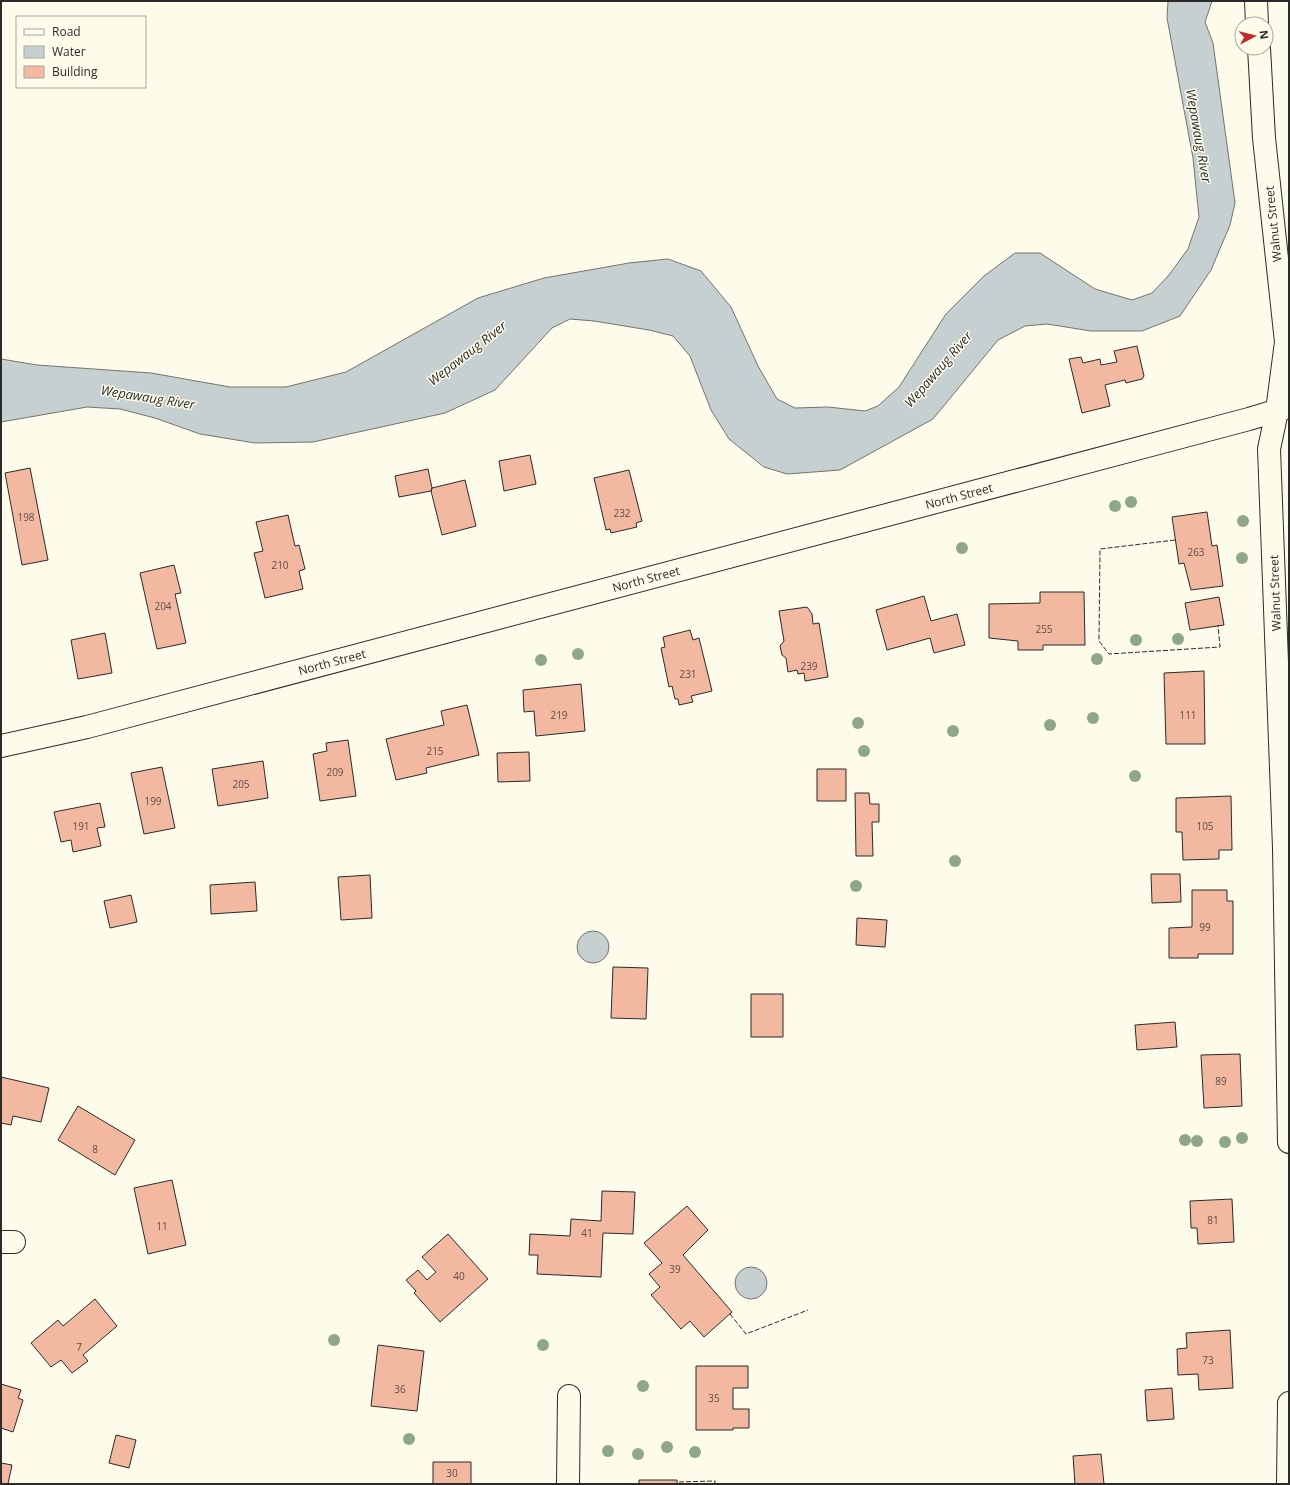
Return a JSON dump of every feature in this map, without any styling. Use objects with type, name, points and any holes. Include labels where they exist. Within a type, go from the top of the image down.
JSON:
[{"type":"main road","points":[[1256,1],[1257,16]]},
{"type":"main road","name":"Walnut Street","points":[[1259,56],[1264,138],[1286,342],[1283,409],[1269,449],[1286,848],[1289,1142]]},
{"type":"main road","name":"North Street","points":[[1,746],[103,723],[1283,409]]},
{"type":"main road","points":[[568,1484],[569,1396]]},
{"type":"main road","points":[[1288,1484],[1289,1403]]},
{"type":"water","name":"Wepawaug River","points":[[1168,1],[1212,1],[1205,22],[1213,43],[1235,203],[1230,225],[1211,270],[1180,316],[1142,331],[1091,331],[1047,324],[1025,326],[998,340],[933,419],[840,470],[787,474],[764,467],[729,439],[711,410],[690,356],[673,336],[649,330],[594,321],[570,319],[552,328],[495,390],[445,413],[313,442],[255,443],[200,434],[155,418],[120,409],[87,407],[1,422],[1,359],[37,365],[151,373],[230,387],[286,387],[346,372],[478,298],[544,278],[629,263],[668,259],[701,271],[731,307],[758,366],[777,399],[795,408],[828,407],[865,411],[878,406],[899,387],[946,314],[984,276],[1015,253],[1040,253],[1095,289],[1132,300],[1152,293],[1169,275],[1188,249],[1199,217],[1193,158],[1167,18]]},
{"type":"water","points":[[590,931],[596,931],[606,938],[609,947],[608,953],[602,960],[596,963],[590,963],[580,956],[577,950],[577,944],[584,934]]},
{"type":"water","points":[[748,1267],[754,1267],[764,1274],[767,1283],[766,1289],[760,1296],[754,1299],[748,1299],[738,1292],[735,1286],[735,1280],[742,1270]]},
{"type":"building","points":[[1137,346],[1144,376],[1142,379],[1126,383],[1125,380],[1105,385],[1110,406],[1082,413],[1069,359],[1081,357],[1083,363],[1100,359],[1101,365],[1117,362],[1114,351]]},
{"type":"building","points":[[530,455],[536,484],[504,491],[499,461]]},
{"type":"building","points":[[30,468],[48,560],[22,565],[5,473]]},
{"type":"building","points":[[428,469],[432,488],[431,491],[399,497],[395,476]]},
{"type":"building","points":[[629,470],[642,521],[636,523],[637,527],[611,533],[610,529],[606,530],[594,478]]},
{"type":"building","points":[[465,480],[476,526],[442,535],[431,491],[432,488]]},
{"type":"building","points":[[1207,512],[1212,546],[1217,545],[1223,586],[1191,590],[1184,563],[1179,564],[1172,517]]},
{"type":"building","points":[[288,515],[295,546],[299,545],[305,569],[299,571],[303,589],[265,598],[254,553],[263,551],[256,522]]},
{"type":"building","points":[[174,565],[181,593],[175,594],[186,643],[157,649],[140,573]]},
{"type":"building","points":[[1040,592],[1084,592],[1085,645],[1043,645],[1043,650],[1018,650],[1018,641],[989,638],[989,604],[1040,603]]},
{"type":"building","points":[[924,596],[931,621],[957,614],[965,645],[934,653],[930,638],[887,650],[876,610]]},
{"type":"building","points":[[1219,597],[1224,625],[1190,630],[1185,603]]},
{"type":"building","points":[[807,607],[812,614],[813,624],[819,623],[828,677],[805,681],[804,673],[798,674],[797,670],[788,672],[786,658],[782,655],[780,646],[784,641],[779,611]]},
{"type":"building","points":[[690,630],[693,640],[699,638],[712,691],[691,696],[693,702],[679,705],[678,699],[675,699],[672,686],[669,687],[661,648],[665,647],[663,637]]},
{"type":"building","points":[[105,633],[112,673],[78,679],[71,640]]},
{"type":"building","points":[[1204,671],[1205,744],[1166,744],[1164,673]]},
{"type":"building","points":[[581,684],[585,731],[536,736],[534,711],[524,712],[523,690]]},
{"type":"building","points":[[467,705],[479,755],[426,768],[427,773],[396,780],[386,739],[444,725],[441,711]]},
{"type":"building","points":[[348,740],[356,796],[320,801],[313,754],[327,751],[326,743]]},
{"type":"building","points":[[529,752],[530,781],[498,782],[497,753]]},
{"type":"building","points":[[263,761],[268,798],[218,806],[212,769]]},
{"type":"building","points":[[162,767],[175,828],[144,834],[131,773]]},
{"type":"building","points":[[817,769],[846,769],[846,801],[817,801]]},
{"type":"building","points":[[855,793],[869,793],[870,804],[879,804],[879,822],[872,822],[873,856],[856,856]]},
{"type":"building","points":[[1231,796],[1232,850],[1219,850],[1219,859],[1183,860],[1182,832],[1176,832],[1176,798]]},
{"type":"building","points":[[100,803],[105,827],[97,828],[101,846],[73,852],[71,840],[61,842],[54,812]]},
{"type":"building","points":[[1151,874],[1180,874],[1181,902],[1152,903]]},
{"type":"building","points":[[370,875],[372,918],[341,920],[338,877]]},
{"type":"building","points":[[255,882],[257,911],[211,914],[210,885]]},
{"type":"building","points":[[1192,890],[1227,890],[1227,901],[1233,901],[1233,954],[1198,954],[1198,958],[1169,958],[1169,928],[1192,927]]},
{"type":"building","points":[[131,895],[137,922],[110,928],[104,901]]},
{"type":"building","points":[[857,918],[887,920],[885,947],[856,945]]},
{"type":"building","points":[[613,967],[648,968],[646,1019],[611,1018]]},
{"type":"building","points":[[751,994],[783,994],[783,1037],[751,1037]]},
{"type":"building","points":[[1175,1022],[1177,1047],[1137,1050],[1135,1025]]},
{"type":"building","points":[[1240,1054],[1242,1106],[1204,1108],[1201,1055]]},
{"type":"building","points":[[1,1077],[49,1088],[41,1122],[13,1116],[11,1125],[1,1123]]},
{"type":"building","points":[[78,1106],[135,1140],[115,1175],[58,1140]]},
{"type":"building","points":[[172,1180],[186,1245],[148,1254],[134,1188]]},
{"type":"building","points":[[602,1191],[635,1192],[633,1234],[603,1233],[601,1277],[537,1274],[538,1255],[529,1255],[530,1234],[570,1236],[571,1219],[601,1221]]},
{"type":"building","points":[[1232,1199],[1234,1242],[1198,1244],[1197,1228],[1191,1228],[1190,1201]]},
{"type":"building","points":[[687,1206],[708,1230],[683,1255],[732,1312],[704,1337],[690,1321],[681,1329],[651,1295],[660,1287],[649,1274],[662,1263],[644,1243]]},
{"type":"building","points":[[448,1234],[488,1279],[440,1322],[414,1293],[416,1291],[406,1280],[418,1270],[427,1280],[436,1272],[422,1257]]},
{"type":"building","points":[[95,1299],[117,1326],[83,1355],[88,1361],[72,1373],[61,1360],[51,1367],[31,1343],[58,1320],[63,1326]]},
{"type":"building","points":[[1230,1330],[1233,1388],[1199,1390],[1198,1374],[1178,1375],[1177,1349],[1187,1348],[1186,1333]]},
{"type":"building","points":[[378,1345],[424,1351],[417,1411],[371,1406]]},
{"type":"building","points":[[696,1366],[748,1366],[748,1388],[733,1388],[733,1409],[749,1409],[749,1428],[733,1428],[733,1430],[696,1430]]},
{"type":"building","points":[[1,1384],[21,1390],[18,1398],[23,1400],[13,1432],[1,1428]]},
{"type":"building","points":[[1172,1388],[1174,1419],[1147,1421],[1145,1390]]},
{"type":"building","points":[[116,1435],[136,1440],[129,1468],[109,1463]]},
{"type":"building","points":[[1101,1454],[1104,1484],[1075,1484],[1073,1456]]},
{"type":"building","points":[[433,1462],[471,1462],[471,1484],[433,1484]]},
{"type":"building","points":[[1,1463],[12,1465],[8,1484],[1,1484]]},
{"type":"building","points":[[639,1480],[677,1480],[677,1484],[639,1484]]},
{"type":"fence","points":[[1175,540],[1100,549],[1099,641],[1109,654],[1220,647],[1218,625]]},
{"type":"fence","points":[[730,1314],[746,1334],[808,1310]]},
{"type":"fence","points":[[679,1482],[715,1481],[715,1484]]}]
